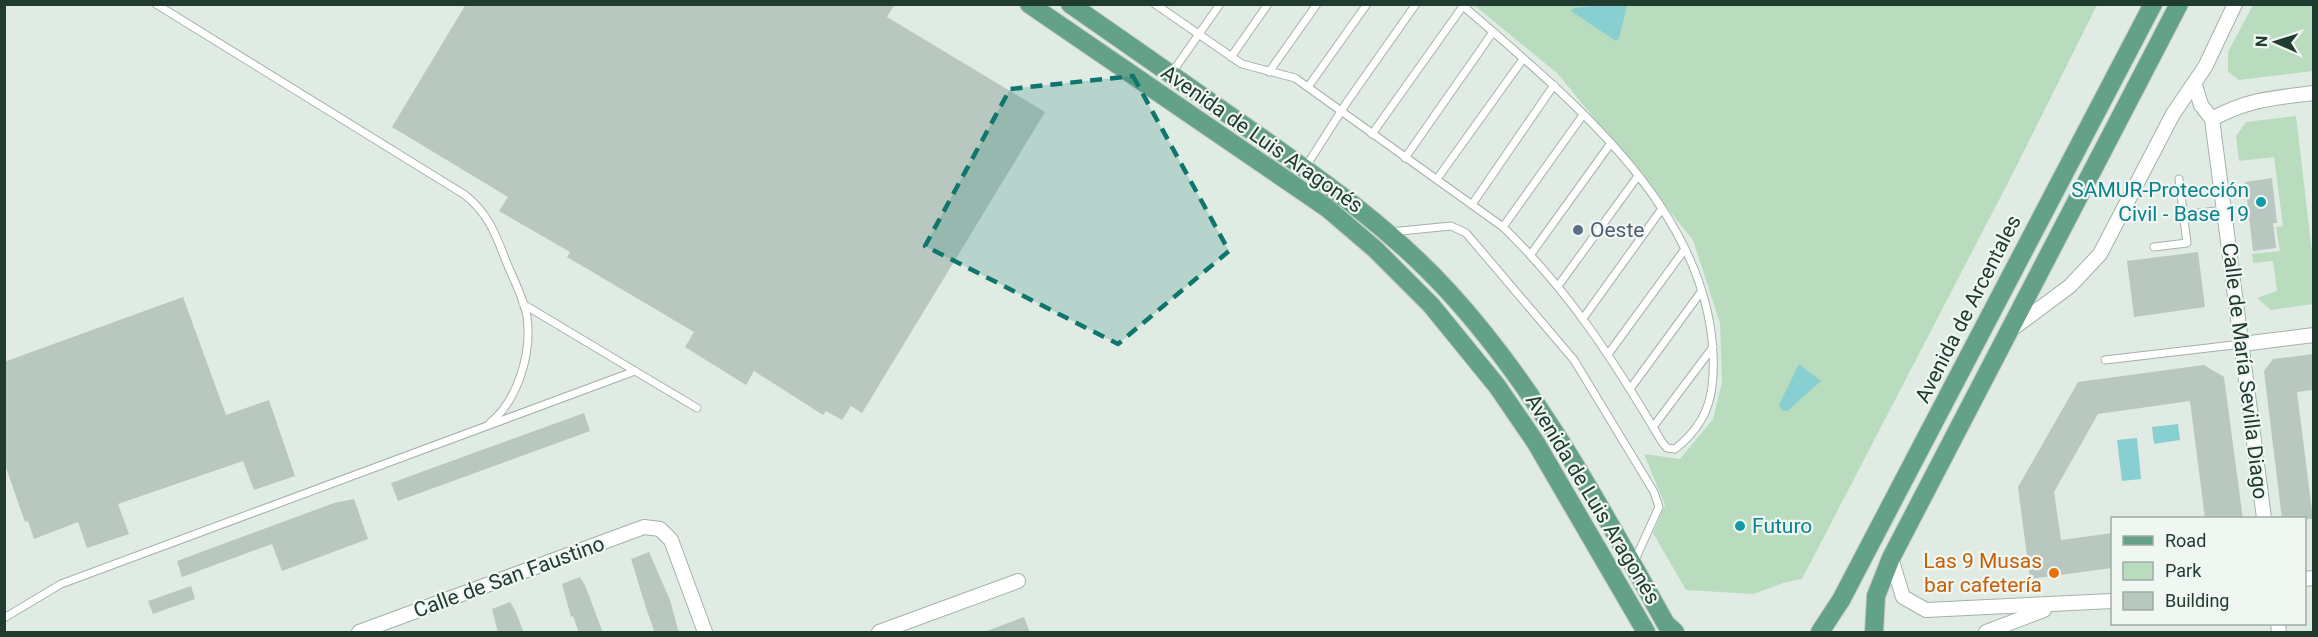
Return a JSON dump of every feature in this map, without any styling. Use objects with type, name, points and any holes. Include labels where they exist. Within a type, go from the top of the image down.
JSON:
[{"type":"main road","name":"Avenida de Luis Aragonés","points":[[1029,4],[1327,208],[1376,249],[1468,347],[1536,443],[1646,633]]},
{"type":"main road","name":"Avenida de Luis Aragonés","points":[[1070,4],[1305,168],[1389,232],[1448,290],[1514,372],[1554,430],[1666,624],[1675,633]]},
{"type":"main road","name":"Avenida de Arcentales","points":[[1820,633],[1841,600],[2153,4]]},
{"type":"main road","points":[[1874,633],[1876,596],[1891,558],[2179,4]]},
{"type":"street","points":[[2010,330],[2070,286],[2100,254],[2173,114],[2195,86],[2235,4]]},
{"type":"street","name":"Calle de María Sevilla Diago","points":[[2195,86],[2201,105],[2212,119],[2264,517]]},
{"type":"street","points":[[2173,114],[2188,111],[2212,119],[2236,106],[2254,101],[2313,93]]},
{"type":"street","points":[[2242,344],[2313,335]]},
{"type":"street","name":"Calle de San Faustino","points":[[359,633],[644,527],[660,529],[671,540],[705,633]]},
{"type":"street","points":[[1891,558],[1903,597],[1926,610],[2111,601]]},
{"type":"street","points":[[879,633],[1018,581]]},
{"type":"street","points":[[1986,633],[2003,624],[2060,605]]},
{"type":"lane","points":[[156,4],[476,203],[492,225],[523,304],[528,333],[519,379],[504,409],[486,427]]},
{"type":"lane","points":[[172,4],[175,15]]},
{"type":"lane","points":[[1155,4],[1246,66],[1295,78],[1342,110],[1372,134],[1405,158],[1503,226],[1531,254],[1584,317],[1609,353],[1667,448],[1675,449],[1688,438],[1708,408],[1714,383],[1710,319],[1685,249],[1638,176],[1611,143],[1554,85],[1462,5],[1372,134]]},
{"type":"lane","points":[[1165,12],[1170,4]]},
{"type":"lane","points":[[1171,74],[1220,4]]},
{"type":"lane","points":[[1231,57],[1268,4]]},
{"type":"lane","points":[[1269,72],[1317,4]]},
{"type":"lane","points":[[1308,87],[1366,4]]},
{"type":"lane","points":[[1305,168],[1342,110],[1416,4]]},
{"type":"lane","points":[[1405,158],[1493,32]]},
{"type":"lane","points":[[1437,179],[1523,59]]},
{"type":"lane","points":[[1473,203],[1554,85]]},
{"type":"lane","points":[[1503,226],[1583,115]]},
{"type":"lane","points":[[1531,254],[1611,143]]},
{"type":"lane","points":[[1558,286],[1638,176]]},
{"type":"lane","points":[[2154,247],[2187,243],[2179,179]]},
{"type":"lane","points":[[1584,317],[1661,210]]},
{"type":"lane","points":[[2183,215],[2224,210]]},
{"type":"lane","points":[[1389,232],[1450,226],[1466,233],[1574,360],[1654,492],[1659,507],[1632,564]]},
{"type":"lane","points":[[1609,353],[1685,249]]},
{"type":"lane","points":[[1630,389],[1701,292]]},
{"type":"lane","points":[[523,304],[697,408]]},
{"type":"lane","points":[[2105,360],[2242,344]]},
{"type":"lane","points":[[1653,427],[1713,347]]},
{"type":"lane","points":[[4,618],[61,584],[635,371]]},
{"type":"highlighted area","points":[[1133,76],[1229,251],[1118,344],[925,246],[1010,89]]},
{"type":"green space","points":[[1474,5],[2097,5],[2014,171],[1802,579],[1786,582],[1754,594],[1686,590],[1653,533],[1665,505],[1644,454],[1680,459],[1713,419],[1722,382],[1720,323],[1693,240],[1558,74]]},
{"type":"green space","points":[[2253,5],[2313,5],[2313,71],[2239,80],[2228,72],[2228,52]]},
{"type":"green space","points":[[2296,116],[2313,261],[2313,304],[2271,310],[2257,298],[2277,291],[2273,261],[2253,263],[2252,254],[2280,251],[2276,227],[2283,226],[2274,157],[2239,161],[2236,136],[2246,122]]},
{"type":"water","points":[[1611,4],[1627,6],[1619,38],[1616,41],[1571,11],[1574,8]]},
{"type":"water","points":[[1799,364],[1821,381],[1787,411],[1782,411],[1779,405]]},
{"type":"water","points":[[2178,424],[2180,440],[2154,444],[2152,427]]},
{"type":"water","points":[[2137,438],[2141,479],[2122,481],[2117,440]]},
{"type":"building","points":[[466,4],[895,4],[887,17],[1045,112],[862,413],[851,406],[842,420],[826,411],[823,415],[754,371],[746,385],[685,347],[694,332],[567,257],[570,252],[499,211],[508,197],[392,127]]},
{"type":"building","name":"SAMUR-Protección Civil - Base 19","points":[[2272,178],[2277,223],[2273,223],[2276,248],[2253,251],[2245,182]]},
{"type":"building","points":[[2198,252],[2205,307],[2134,317],[2127,261]]},
{"type":"building","points":[[183,297],[226,415],[269,400],[295,476],[254,490],[243,461],[118,504],[129,534],[87,548],[78,522],[34,539],[28,521],[25,522],[4,462],[4,362]]},
{"type":"building","points":[[2313,354],[2313,390],[2297,392],[2313,519],[2282,517],[2264,371],[2273,359]]},
{"type":"building","points":[[2204,365],[2224,377],[2243,517],[2205,517],[2190,401],[2098,414],[2054,492],[2061,540],[2111,533],[2111,568],[2030,579],[2018,487],[2078,382]]},
{"type":"building","points":[[584,413],[590,431],[398,501],[391,483]]},
{"type":"building","points":[[354,499],[368,539],[282,571],[272,544],[182,577],[177,561],[334,503]]},
{"type":"building","points":[[649,552],[670,600],[679,633],[655,633],[631,559]]},
{"type":"building","points":[[580,577],[603,633],[579,633],[573,616],[571,617],[562,584]]},
{"type":"building","points":[[191,586],[195,599],[153,614],[148,601]]},
{"type":"building","points":[[510,602],[524,633],[498,633],[492,609]]},
{"type":"building","points":[[1024,617],[1030,633],[988,633],[987,631]]},
{"type":"place","name":"SAMUR-Protección Civil - Base 19","points":[[2261,202]]},
{"type":"place","name":"Oeste","points":[[1578,230]]},
{"type":"place","name":"Futuro","points":[[1740,526]]},
{"type":"place","name":"Las 9 Musas bar cafetería","points":[[2054,573]]}]
